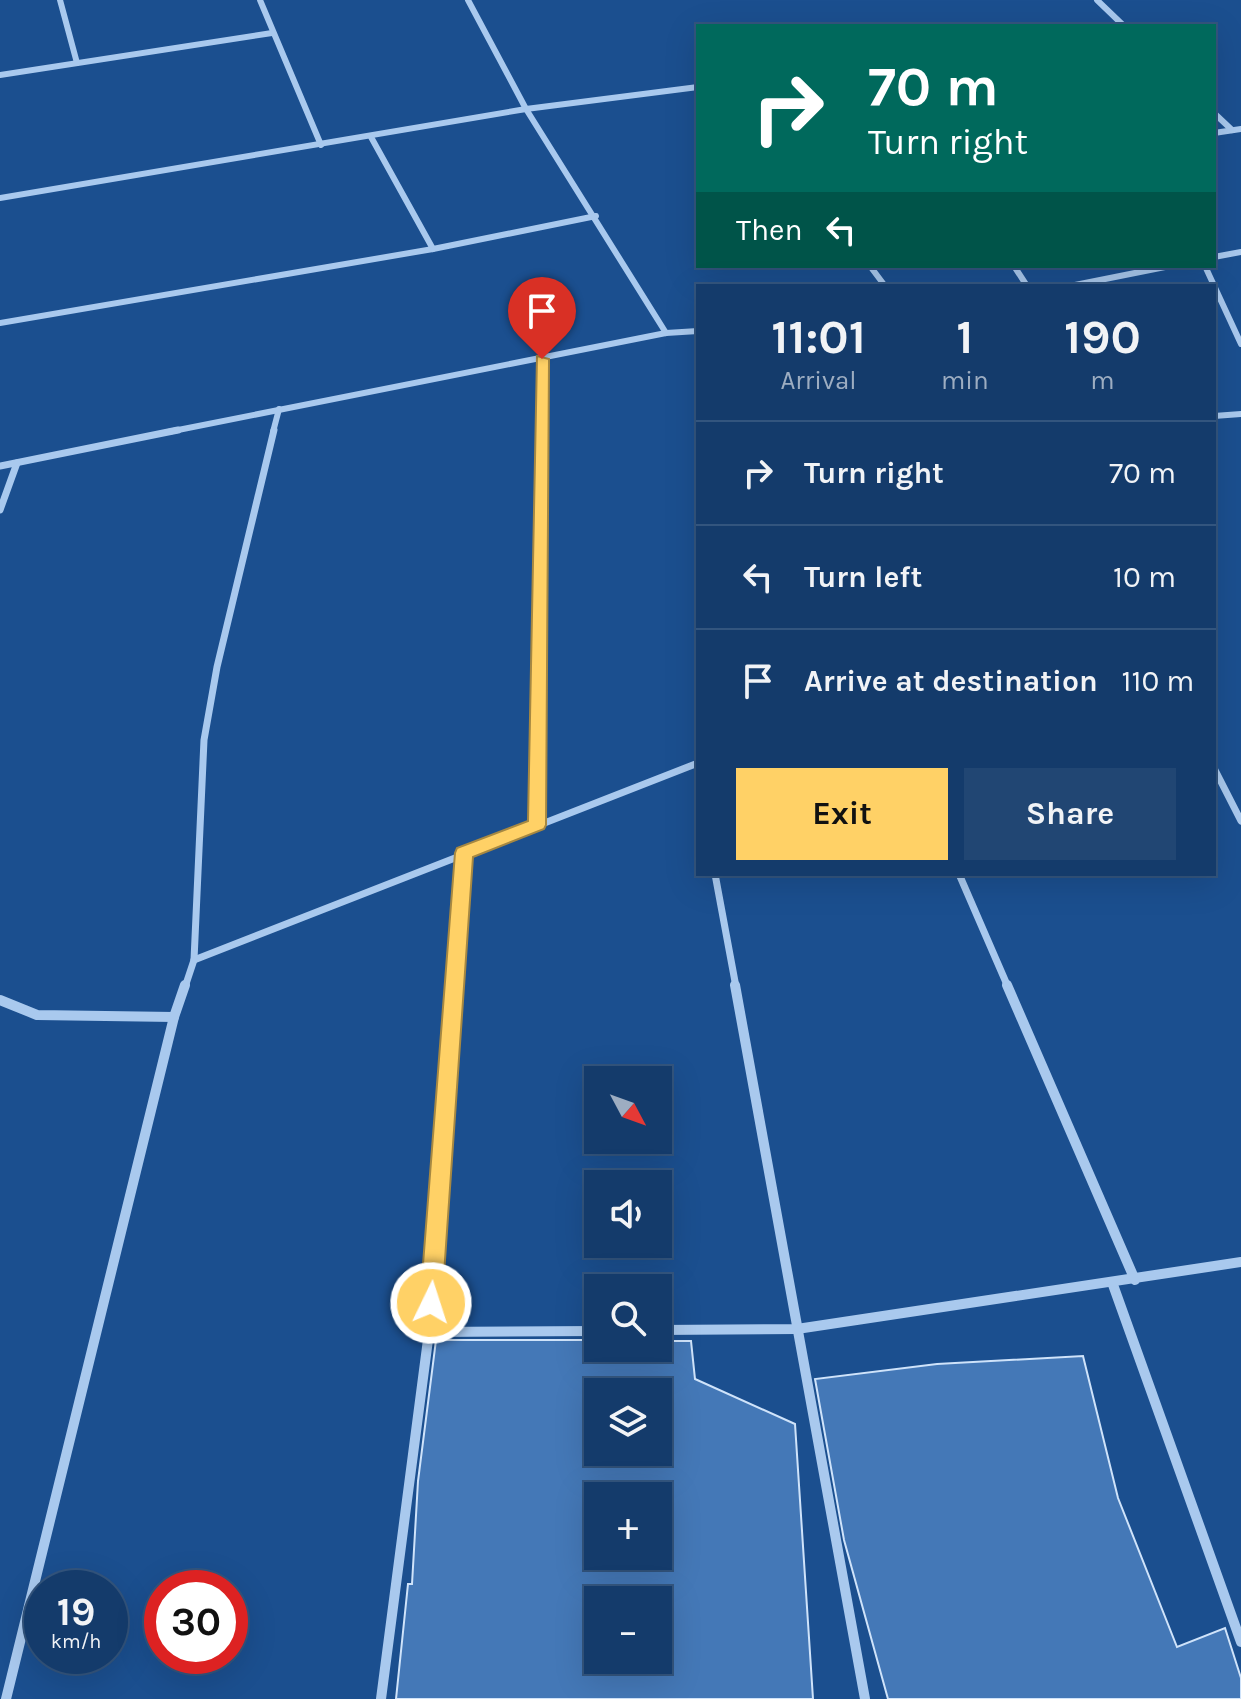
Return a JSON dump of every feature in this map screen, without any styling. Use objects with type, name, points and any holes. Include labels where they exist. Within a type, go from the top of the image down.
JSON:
[{"type":"street","points":[[60,0],[77,63]]},
{"type":"street","points":[[260,0],[321,145]]},
{"type":"street","points":[[468,0],[526,109],[596,216],[666,333]]},
{"type":"street","points":[[1097,0],[1122,24]]},
{"type":"street","points":[[0,75],[272,33]]},
{"type":"street","points":[[0,198],[526,109],[696,87]]},
{"type":"street","points":[[1216,115],[1232,130]]},
{"type":"street","points":[[1216,133],[1241,129]]},
{"type":"street","points":[[371,137],[433,249]]},
{"type":"street","points":[[0,323],[433,249],[596,216]]},
{"type":"street","points":[[1216,257],[1241,252]]},
{"type":"street","points":[[1080,284],[1160,268]]},
{"type":"street","points":[[1216,290],[1241,344]]},
{"type":"street","points":[[0,466],[666,333],[696,331]]},
{"type":"street","points":[[537,825],[542,359]]},
{"type":"street","points":[[6,1699],[174,1017],[194,960],[204,740],[217,667],[279,409]]},
{"type":"street","points":[[1216,416],[1241,414]]},
{"type":"street","points":[[0,510],[17,463]]},
{"type":"street","points":[[194,960],[696,763]]},
{"type":"street","points":[[1216,772],[1241,821]]},
{"type":"street","points":[[381,1699],[429,1332],[464,853]]},
{"type":"street","points":[[715,876],[865,1699]]},
{"type":"street","points":[[960,876],[1135,1280]]},
{"type":"street","points":[[0,1000],[37,1015],[174,1017]]},
{"type":"street","points":[[672,1330],[797,1329],[1241,1262]]},
{"type":"street","points":[[1112,1282],[1241,1642]]},
{"type":"street","points":[[429,1332],[584,1331]]},
{"type":"building","points":[[436,1340],[584,1340],[584,1362],[672,1362],[672,1341],[691,1341],[695,1379],[795,1424],[813,1699],[396,1699],[408,1584],[412,1584],[418,1481]]},
{"type":"building","points":[[1083,1356],[1118,1498],[1177,1647],[1225,1628],[1241,1678],[1241,1699],[888,1699],[844,1540],[815,1379],[937,1364]]},
{"type":"route","points":[[431,1303],[464,853],[537,825],[542,359]]}]
